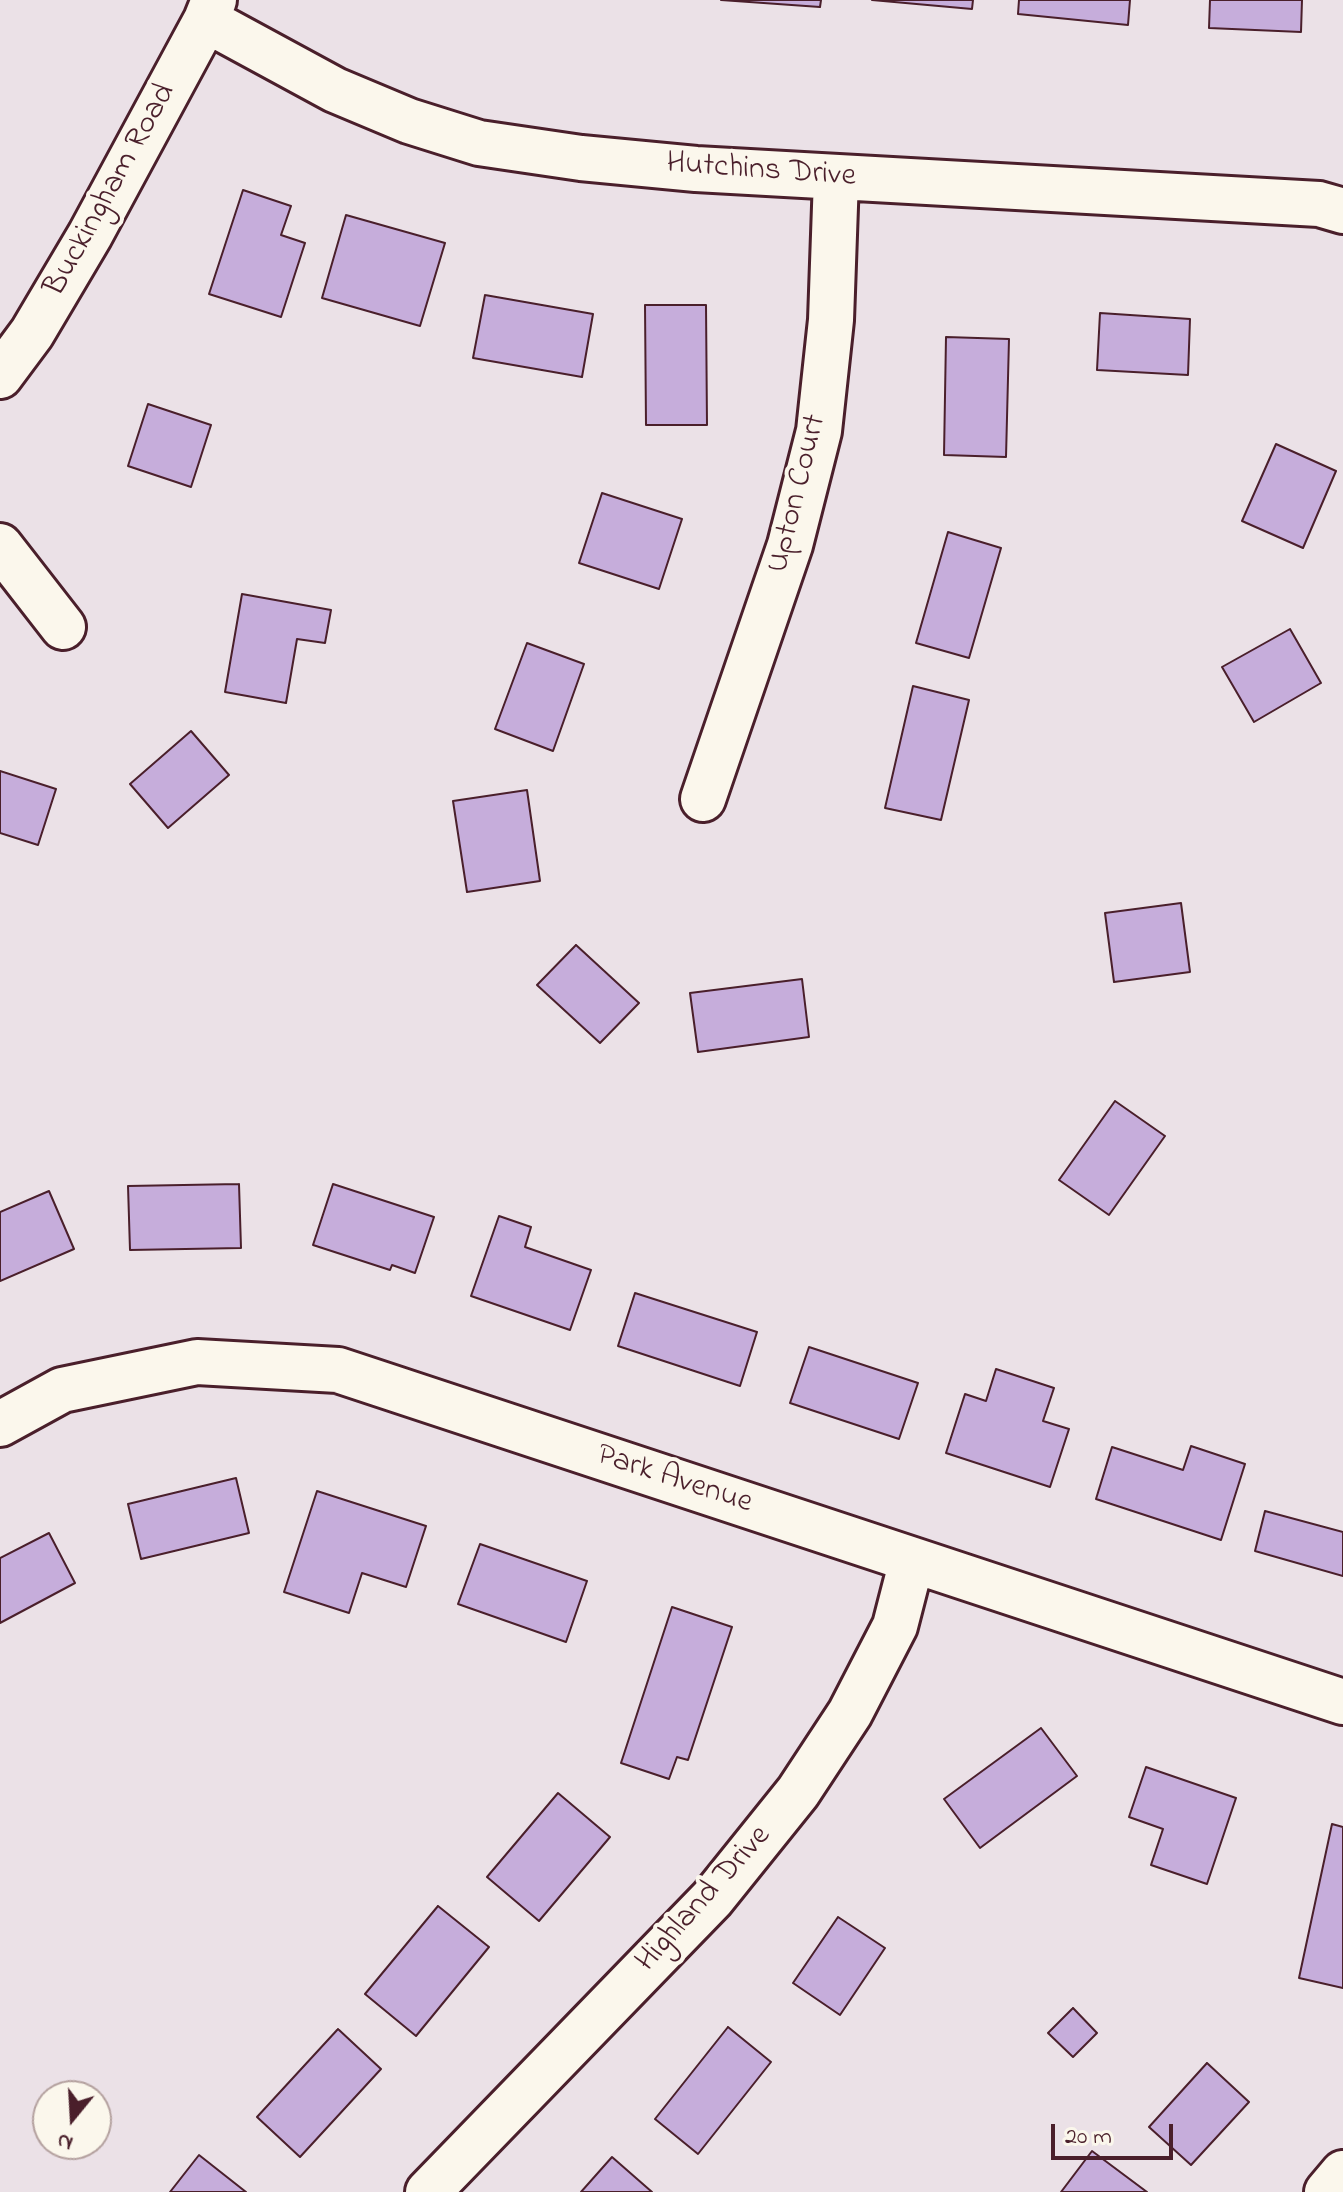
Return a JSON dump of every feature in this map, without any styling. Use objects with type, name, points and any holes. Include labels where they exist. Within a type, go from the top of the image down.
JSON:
[{"type":"street","name":"Hutchins Drive","points":[[210,10],[335,90],[409,121],[479,143],[581,158],[836,178],[1319,204],[1343,211]]},
{"type":"street","name":"Buckingham Road","points":[[0,376],[32,333],[90,235],[210,10]]},
{"type":"street","name":"Upton Court","points":[[703,799],[790,545],[819,431],[831,320],[836,178]]},
{"type":"street","points":[[0,546],[63,627]]},
{"type":"street","name":"Park Avenue","points":[[0,1424],[62,1390],[197,1362],[338,1370],[1343,1702]]},
{"type":"street","name":"Highland Drive","points":[[428,2192],[712,1899],[798,1792],[850,1713],[895,1626],[912,1560]]},
{"type":"street","points":[[1327,2192],[1343,2173]]},
{"type":"building","points":[[721,0],[821,0],[820,7]]},
{"type":"building","points":[[872,0],[973,0],[972,9]]},
{"type":"building","points":[[1019,0],[1130,0],[1128,25],[1018,14]]},
{"type":"building","points":[[1210,0],[1302,0],[1301,32],[1209,28]]},
{"type":"building","points":[[243,190],[291,206],[281,235],[305,243],[281,317],[209,294]]},
{"type":"building","points":[[346,215],[445,243],[420,326],[322,298]]},
{"type":"building","points":[[485,295],[593,314],[582,377],[473,358]]},
{"type":"building","points":[[645,305],[706,305],[707,425],[646,425]]},
{"type":"building","points":[[1100,313],[1190,319],[1188,375],[1097,370]]},
{"type":"building","points":[[946,337],[1009,339],[1006,457],[944,455]]},
{"type":"building","points":[[148,404],[211,425],[191,487],[128,466]]},
{"type":"building","points":[[1276,444],[1336,471],[1303,548],[1242,521]]},
{"type":"building","points":[[602,493],[682,519],[659,589],[579,563]]},
{"type":"building","points":[[948,532],[1001,548],[969,658],[916,643]]},
{"type":"building","points":[[242,594],[331,610],[325,643],[297,639],[286,703],[225,692]]},
{"type":"building","points":[[1290,629],[1321,683],[1254,722],[1222,667]]},
{"type":"building","points":[[527,643],[584,664],[553,751],[495,729]]},
{"type":"building","points":[[913,686],[969,700],[941,820],[885,808]]},
{"type":"building","points":[[191,731],[229,775],[168,828],[130,784]]},
{"type":"building","points":[[0,771],[56,789],[38,845],[0,833]]},
{"type":"building","points":[[527,790],[540,881],[467,892],[453,801]]},
{"type":"building","points":[[1181,903],[1190,972],[1114,982],[1105,913]]},
{"type":"building","points":[[576,945],[639,1003],[600,1043],[537,985]]},
{"type":"building","points":[[802,979],[809,1037],[698,1052],[690,993]]},
{"type":"building","points":[[1115,1101],[1165,1136],[1109,1215],[1059,1180]]},
{"type":"building","points":[[239,1184],[241,1248],[130,1250],[128,1186]]},
{"type":"building","points":[[333,1184],[434,1217],[415,1273],[392,1265],[390,1270],[313,1245]]},
{"type":"building","points":[[49,1191],[74,1249],[0,1281],[0,1212]]},
{"type":"building","points":[[499,1216],[531,1227],[525,1247],[591,1270],[570,1330],[471,1296]]},
{"type":"building","points":[[635,1293],[757,1332],[740,1386],[618,1346]]},
{"type":"building","points":[[809,1347],[918,1383],[899,1439],[790,1403]]},
{"type":"building","points":[[996,1369],[1054,1388],[1043,1421],[1069,1429],[1050,1487],[946,1453],[965,1394],[986,1401]]},
{"type":"building","points":[[1191,1446],[1245,1464],[1221,1540],[1096,1499],[1112,1447],[1183,1470]]},
{"type":"building","points":[[236,1478],[249,1533],[141,1559],[128,1504]]},
{"type":"building","points":[[317,1491],[426,1526],[406,1587],[362,1573],[349,1613],[284,1592]]},
{"type":"building","points":[[1265,1511],[1343,1532],[1343,1576],[1255,1551]]},
{"type":"building","points":[[49,1533],[75,1583],[0,1623],[0,1558]]},
{"type":"building","points":[[480,1544],[587,1581],[566,1642],[458,1604]]},
{"type":"building","points":[[672,1607],[732,1627],[688,1760],[677,1757],[669,1779],[621,1763]]},
{"type":"building","points":[[1041,1728],[1077,1776],[980,1848],[944,1799]]},
{"type":"building","points":[[1146,1767],[1236,1798],[1207,1884],[1151,1865],[1163,1829],[1129,1817]]},
{"type":"building","points":[[558,1793],[610,1837],[539,1921],[487,1877]]},
{"type":"building","points":[[1332,1824],[1343,1827],[1343,1988],[1299,1978]]},
{"type":"building","points":[[438,1906],[489,1947],[416,2036],[365,1994]]},
{"type":"building","points":[[838,1917],[885,1948],[840,2015],[793,1983]]},
{"type":"building","points":[[1073,2008],[1097,2033],[1073,2057],[1048,2033]]},
{"type":"building","points":[[728,2027],[771,2062],[698,2154],[655,2119]]},
{"type":"building","points":[[338,2029],[381,2069],[300,2157],[257,2117]]},
{"type":"building","points":[[1207,2063],[1249,2102],[1191,2165],[1149,2127]]},
{"type":"building","points":[[1092,2151],[1147,2192],[1061,2192]]},
{"type":"building","points":[[199,2155],[246,2192],[170,2192]]},
{"type":"building","points":[[612,2157],[652,2192],[581,2192]]}]
